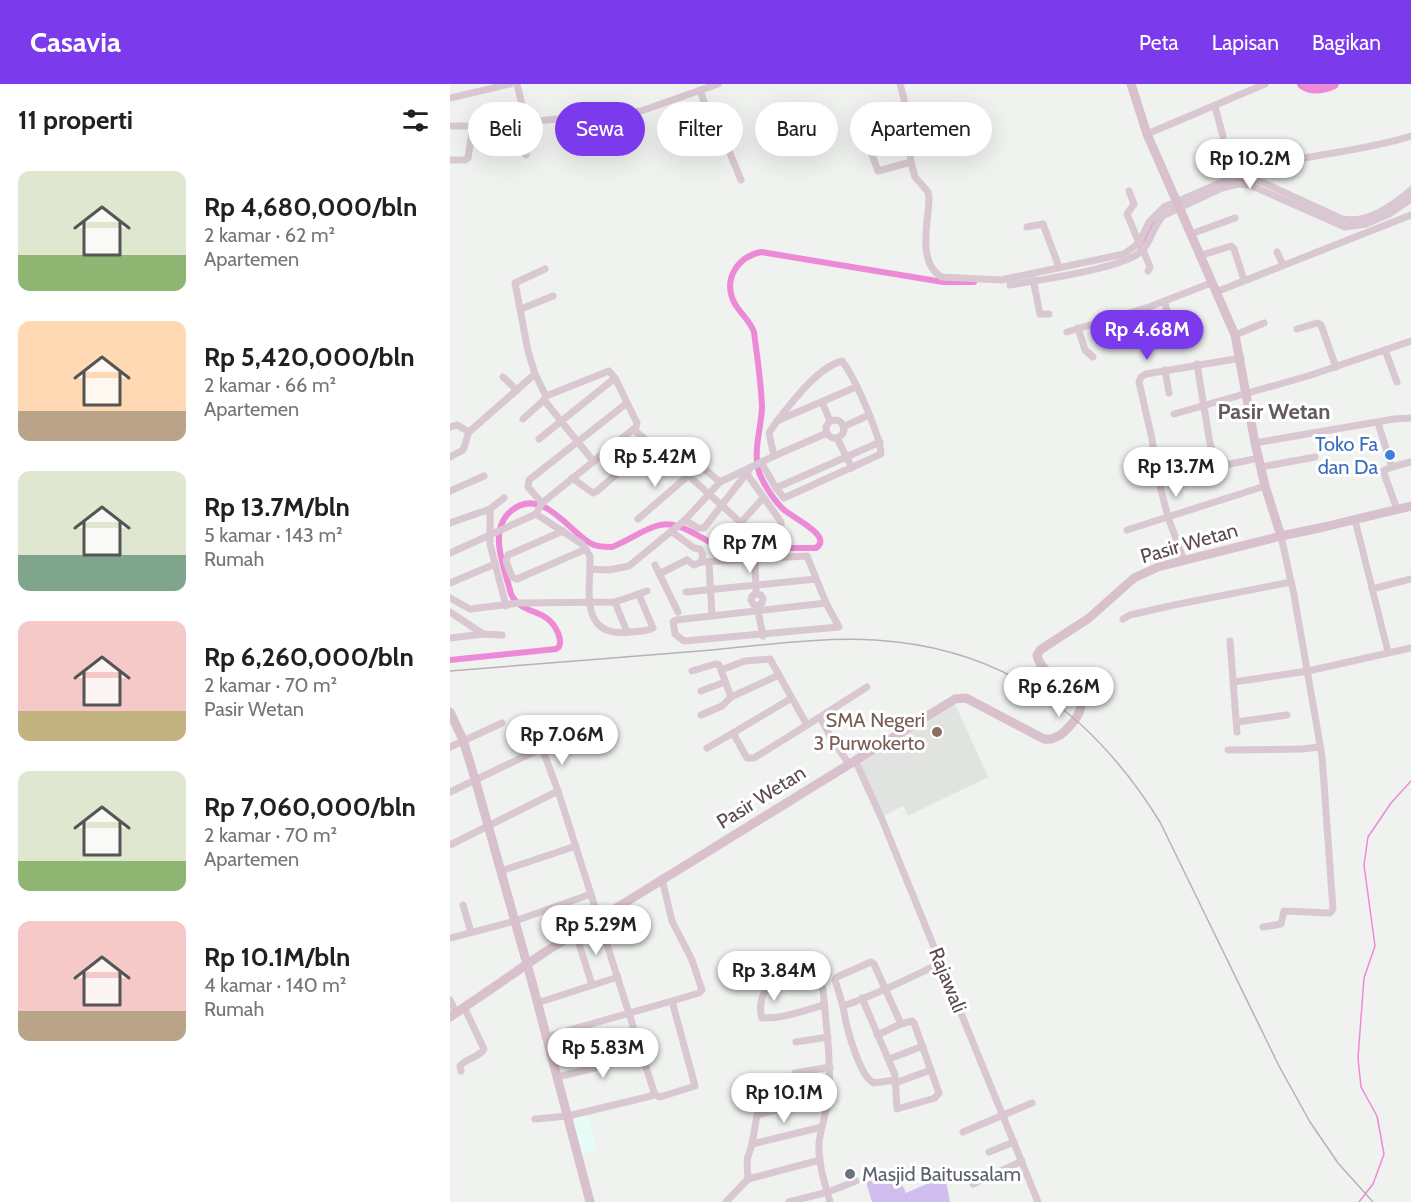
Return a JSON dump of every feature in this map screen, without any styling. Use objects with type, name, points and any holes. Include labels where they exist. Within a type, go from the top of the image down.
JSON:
[{"type":"street","points":[[450,98],[510,84]]},
{"type":"street","points":[[517,84],[520,102]]},
{"type":"street","points":[[543,119],[641,111],[718,84]]},
{"type":"street","points":[[900,84],[904,99],[911,162],[915,177],[928,192],[929,198],[927,251],[937,274],[942,277],[1000,280],[1032,277],[1128,260],[1141,247],[1154,214],[1164,207],[1177,206],[1237,176],[1294,158],[1364,148],[1411,136]]},
{"type":"street","points":[[1131,84],[1147,134],[1235,335],[1255,443],[1265,486],[1281,536],[1291,582],[1320,747],[1333,912],[1284,911],[1281,924],[1263,927]]},
{"type":"street","points":[[1147,134],[1265,84]]},
{"type":"street","points":[[703,89],[708,102]]},
{"type":"street","points":[[703,89],[716,137],[718,140],[725,141],[741,180]]},
{"type":"street","points":[[1215,107],[1223,136]]},
{"type":"street","points":[[450,126],[468,126]]},
{"type":"street","points":[[450,160],[465,160],[468,156]]},
{"type":"street","points":[[872,156],[878,171],[911,162]]},
{"type":"street","points":[[1237,176],[1251,177],[1342,219],[1358,220],[1379,215]]},
{"type":"street","points":[[1196,197],[1242,184],[1344,227],[1366,224],[1411,199]]},
{"type":"street","points":[[1398,205],[1411,190]]},
{"type":"street","points":[[1129,191],[1134,204],[1127,214],[1150,267],[1148,271]]},
{"type":"street","points":[[1067,332],[1164,301],[1244,280],[1407,216],[1398,205]]},
{"type":"street","points":[[1191,234],[1235,218]]},
{"type":"street","points":[[1027,227],[1043,224],[1059,267]]},
{"type":"street","points":[[1199,256],[1231,246],[1244,280]]},
{"type":"street","points":[[1010,285],[1059,267],[1124,254],[1141,247]]},
{"type":"street","points":[[1277,252],[1283,265]]},
{"type":"street","points":[[545,269],[515,283],[528,351],[545,398],[594,462]]},
{"type":"street","points":[[1032,277],[1040,315],[1049,314]]},
{"type":"street","points":[[521,309],[553,296]]},
{"type":"street","points":[[1164,301],[1170,320]]},
{"type":"street","points":[[1235,335],[1264,322]]},
{"type":"street","points":[[1298,329],[1317,323],[1321,325],[1336,366]]},
{"type":"street","points":[[1078,328],[1085,350],[1093,357]]},
{"type":"street","points":[[1174,414],[1336,366],[1411,340]]},
{"type":"street","points":[[1385,350],[1397,382]]},
{"type":"street","points":[[1184,561],[1168,517],[1158,478],[1139,382],[1146,374],[1241,358]]},
{"type":"street","points":[[754,466],[784,498],[880,455],[880,442],[843,362],[840,361],[824,370],[796,397],[777,421],[769,433],[774,456]]},
{"type":"street","points":[[1197,364],[1216,467]]},
{"type":"street","points":[[1165,370],[1169,393]]},
{"type":"street","points":[[450,553],[502,530],[539,508],[634,430],[637,423],[612,372],[607,371],[545,398],[523,419]]},
{"type":"street","points":[[450,457],[463,450],[469,432],[535,374]]},
{"type":"street","points":[[503,376],[517,390]]},
{"type":"street","points":[[540,439],[615,378]]},
{"type":"street","points":[[777,421],[856,387]]},
{"type":"street","points":[[822,402],[830,421]]},
{"type":"street","points":[[627,403],[529,480],[528,487],[539,508],[586,549],[590,556],[588,601],[592,613],[602,628],[618,633],[653,628],[639,595]]},
{"type":"street","points":[[843,427],[869,415]]},
{"type":"street","points":[[1255,443],[1304,433],[1411,418]]},
{"type":"street","points":[[826,433],[837,438],[843,433],[843,427],[838,421],[830,421]]},
{"type":"street","points":[[826,433],[830,421]]},
{"type":"street","points":[[1378,423],[1392,467]]},
{"type":"street","points":[[450,427],[457,425],[469,432]]},
{"type":"street","points":[[634,430],[661,452]]},
{"type":"street","points":[[590,569],[609,570],[629,566],[685,520],[720,482],[826,433]]},
{"type":"street","points":[[837,438],[852,468]]},
{"type":"street","points":[[776,488],[880,442]]},
{"type":"street","points":[[573,478],[593,493],[652,444]]},
{"type":"street","points":[[676,453],[684,452],[720,482]]},
{"type":"street","points":[[1158,478],[1216,467],[1315,456]]},
{"type":"street","points":[[1397,509],[1383,471],[1411,462]]},
{"type":"street","points":[[680,468],[763,541],[774,535],[781,526],[781,522],[763,498],[754,466]]},
{"type":"street","points":[[685,520],[701,529],[754,466]]},
{"type":"street","points":[[638,519],[689,475]]},
{"type":"street","points":[[450,491],[484,476]]},
{"type":"street","points":[[1127,530],[1265,486]]},
{"type":"street","points":[[450,523],[490,509],[504,498]]},
{"type":"street","points":[[729,536],[763,498]]},
{"type":"street","name":"Pasir Wetan","points":[[457,1012],[525,965],[662,879],[958,698],[966,698],[1044,739],[1058,737],[1070,727],[1079,714],[1081,699],[1077,693],[1041,665],[1036,656],[1038,652],[1089,618],[1134,578],[1158,567],[1411,506]]},
{"type":"street","points":[[490,509],[490,535],[495,564],[507,605]]},
{"type":"street","points":[[1355,520],[1388,652]]},
{"type":"street","points":[[674,528],[694,548],[702,552],[710,589],[712,615]]},
{"type":"street","points":[[563,531],[508,555],[506,561],[512,577],[517,579],[586,549]]},
{"type":"street","points":[[687,560],[687,552],[694,548]]},
{"type":"street","points":[[687,560],[694,565],[807,556],[838,628],[691,642],[681,640],[675,634],[673,622],[676,620],[758,608],[826,603]]},
{"type":"street","points":[[755,559],[757,590],[763,599],[758,608],[762,636]]},
{"type":"street","points":[[659,574],[687,560]]},
{"type":"street","points":[[450,583],[495,564]]},
{"type":"street","points":[[655,565],[678,612]]},
{"type":"street","points":[[686,592],[710,589],[757,590],[816,579]]},
{"type":"street","points":[[1372,589],[1411,579]]},
{"type":"street","points":[[1123,619],[1130,615],[1174,605],[1291,582]]},
{"type":"street","points":[[450,612],[465,614],[519,603],[615,602],[647,591]]},
{"type":"street","points":[[450,598],[483,634]]},
{"type":"street","points":[[615,602],[627,632]]},
{"type":"street","points":[[450,638],[483,634],[502,636]]},
{"type":"street","points":[[1230,641],[1237,732]]},
{"type":"street","points":[[1234,682],[1308,671],[1411,648]]},
{"type":"street","points":[[721,670],[745,662],[770,659],[790,699],[807,725]]},
{"type":"street","points":[[692,671],[715,664],[719,665],[731,697]]},
{"type":"street","points":[[701,715],[722,706],[731,697],[779,675]]},
{"type":"street","points":[[701,691],[725,682]]},
{"type":"street","points":[[733,734],[747,758],[750,759],[867,687]]},
{"type":"street","points":[[707,748],[790,699]]},
{"type":"street","points":[[450,712],[463,740],[475,779],[590,1202]]},
{"type":"street","points":[[1237,722],[1287,715]]},
{"type":"street","name":"Rajawali","points":[[820,717],[852,762],[881,817],[1038,1202]]},
{"type":"street","points":[[450,747],[502,723]]},
{"type":"street","points":[[1228,750],[1320,747]]},
{"type":"street","points":[[450,792],[542,748],[644,1056],[654,1089],[653,1095]]},
{"type":"street","points":[[450,845],[558,791]]},
{"type":"street","points":[[501,871],[576,846]]},
{"type":"street","points":[[545,1037],[629,1014],[699,993],[702,990],[692,960],[672,921],[662,879]]},
{"type":"street","points":[[450,938],[514,921],[591,894]]},
{"type":"street","points":[[464,905],[471,932]]},
{"type":"street","points":[[576,934],[592,986]]},
{"type":"street","points":[[901,1024],[873,963],[868,963],[836,978],[848,1035],[868,1078],[874,1083],[895,1082],[931,1070]]},
{"type":"street","points":[[843,1006],[941,963]]},
{"type":"street","points":[[537,1003],[618,977]]},
{"type":"street","points":[[824,1005],[794,1014],[768,1018],[762,1018],[760,1012],[766,990],[814,978],[823,989],[830,1067],[829,1097],[819,1143],[820,1160],[831,1202]]},
{"type":"street","points":[[862,998],[877,1035],[889,1059],[895,1082],[898,1110],[937,1097],[939,1093],[913,1022],[901,1024],[877,1035]]},
{"type":"street","points":[[450,1000],[484,1049],[481,1054],[462,1063],[461,1071]]},
{"type":"street","points":[[535,1119],[567,1116],[653,1095],[660,1097],[695,1086],[672,1001]]},
{"type":"street","points":[[796,1042],[828,1037]]},
{"type":"street","points":[[889,1059],[923,1046]]},
{"type":"street","points":[[557,1077],[644,1056]]},
{"type":"street","points":[[795,1073],[830,1067]]},
{"type":"street","points":[[748,1179],[747,1160],[752,1144],[755,1119],[759,1113],[829,1097]]},
{"type":"street","points":[[963,1132],[1032,1103]]},
{"type":"street","points":[[752,1144],[822,1127]]},
{"type":"street","points":[[989,1152],[1014,1142]]},
{"type":"street","points":[[726,1202],[748,1179],[820,1160]]},
{"type":"street","points":[[973,1184],[1022,1161]]},
{"type":"street","points":[[789,1202],[828,1192],[856,1181]]},
{"type":"shaded area","name":"SMA Negeri 3 Purwokerto","points":[[955,704],[988,777],[908,816],[903,806],[883,816],[858,761]]},
{"type":"shaded area","points":[[588,1114],[597,1150],[580,1155],[571,1119]]},
{"type":"shaded area","points":[[896,1172],[906,1193],[945,1176],[950,1202],[872,1202],[866,1182]]},
{"type":"waterway","points":[[1302,84],[1309,88],[1334,84]]},
{"type":"waterway","points":[[1226,184],[1238,180],[1253,183]]},
{"type":"waterway","points":[[1141,248],[1156,220]]},
{"type":"waterway","points":[[450,660],[559,647],[558,633],[548,619],[521,606],[511,594],[502,562],[500,529],[504,519],[511,511],[522,505],[533,503],[543,506],[581,537],[601,546],[612,547],[650,528],[665,524],[683,528],[709,542],[727,548],[816,548],[820,543],[816,532],[783,509],[777,502],[766,487],[759,470],[757,452],[762,406],[754,332],[735,304],[730,286],[734,271],[745,259],[761,252],[943,282],[974,282]]},
{"type":"waterway","points":[[1359,1202],[1373,1184],[1384,1154],[1377,1116],[1361,1087],[1358,1058],[1364,978],[1375,946],[1364,865],[1368,837],[1391,803],[1411,781]]},
{"type":"railway","points":[[450,671],[793,642],[875,640],[922,646],[965,657],[1005,673],[1041,694],[1075,719],[1105,749],[1134,784],[1160,822],[1279,1066],[1310,1122],[1338,1163],[1373,1202]]},
{"type":"place","name":"Toko Fa dan Da","points":[[1390,455]]},
{"type":"place","name":"SMA Negeri 3 Purwokerto","points":[[937,732]]},
{"type":"place","name":"Masjid Baitussalam","points":[[850,1174]]},
{"type":"district","name":"Pasir Wetan","points":[[1274,411]]}]
